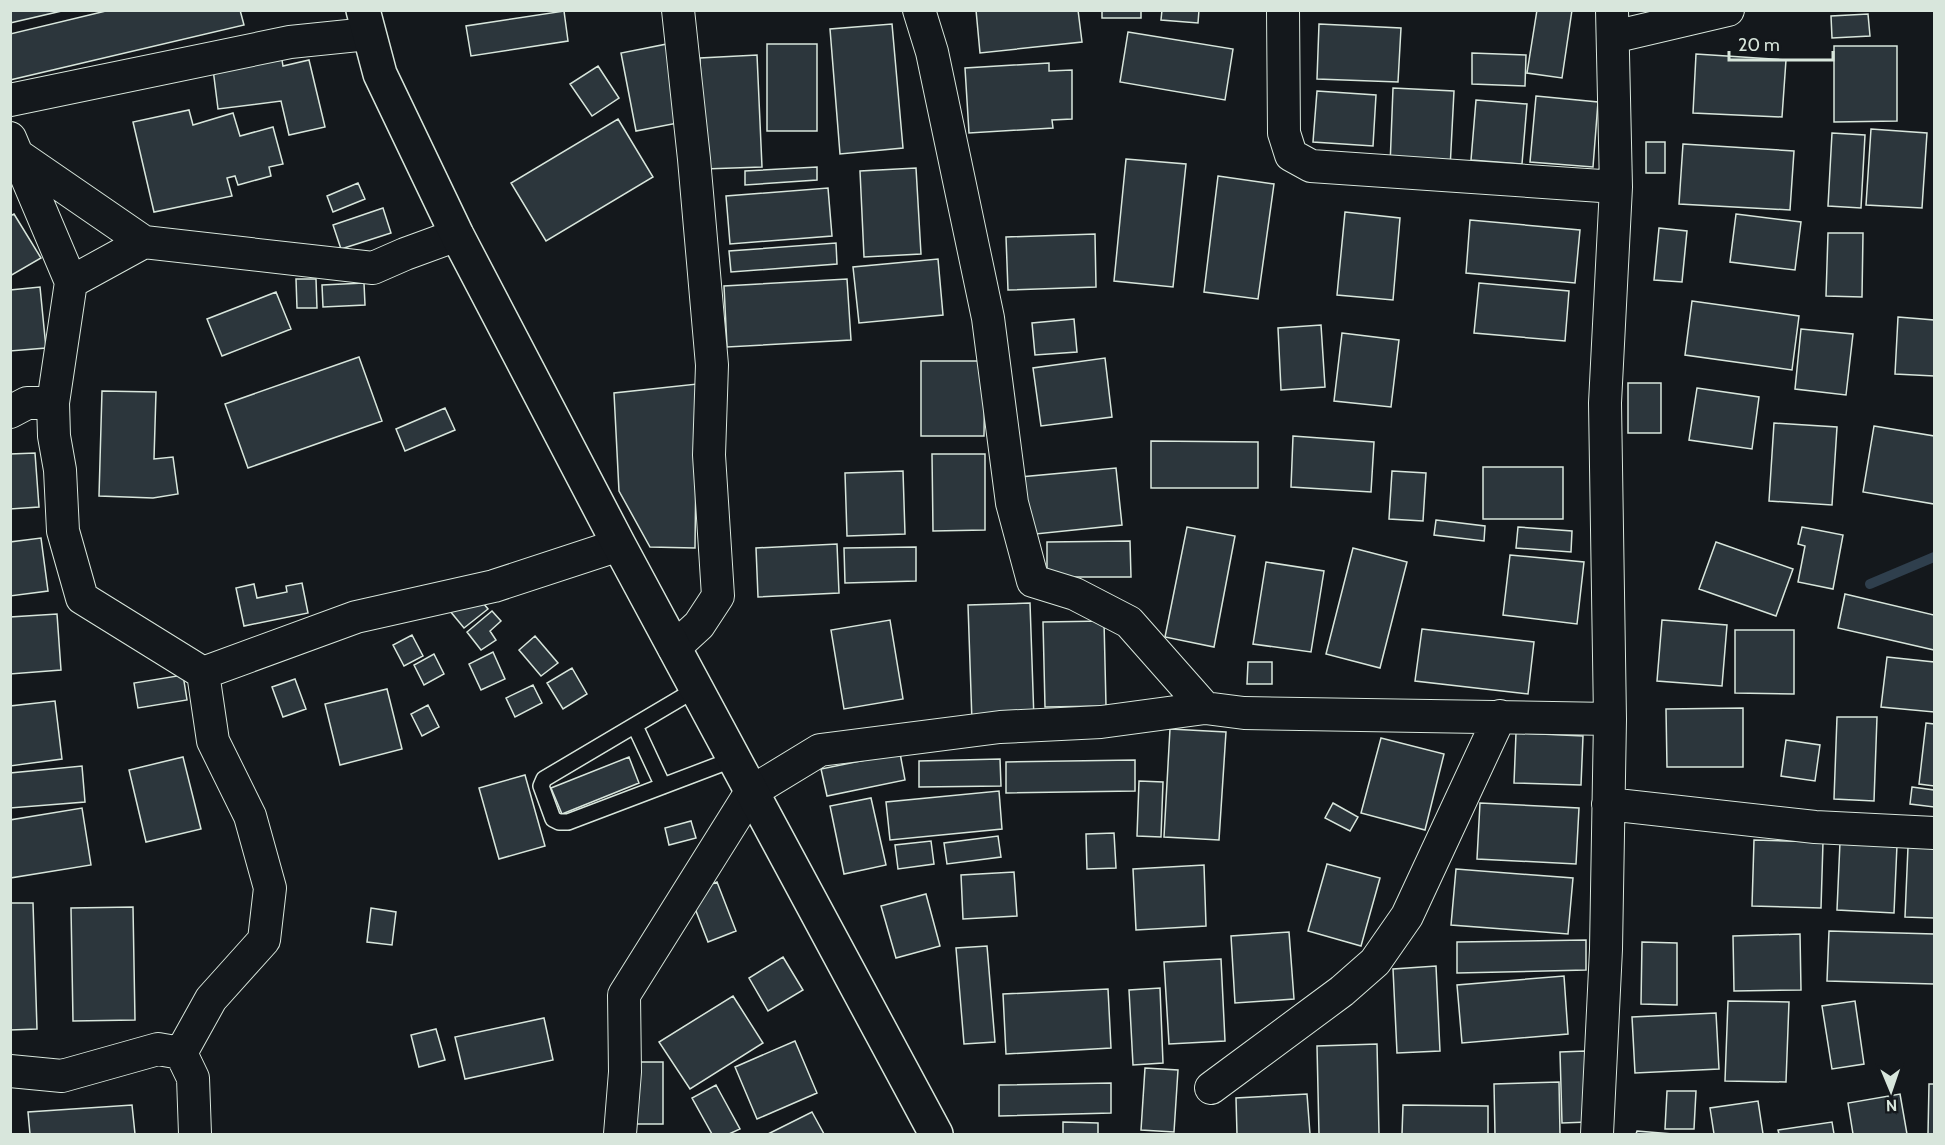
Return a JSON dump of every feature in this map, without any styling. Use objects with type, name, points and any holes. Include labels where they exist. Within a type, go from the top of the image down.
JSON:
[{"type":"main road","points":[[365,22],[380,74],[457,235],[619,545],[936,1134]]},
{"type":"street","points":[[675,648],[699,625],[718,596],[709,455],[712,365],[678,10]]},
{"type":"street","points":[[919,10],[932,52],[988,318],[1012,503],[1033,581],[1075,594],[1129,622],[1205,708]]},
{"type":"street","points":[[1283,10],[1284,133],[1291,155],[1311,166],[1616,187]]},
{"type":"street","points":[[1598,1134],[1606,949],[1610,719],[1605,403],[1616,187],[1612,24],[1728,10]]},
{"type":"street","points":[[10,100],[290,42],[365,22]]},
{"type":"street","points":[[13,146],[144,242],[373,268],[457,235]]},
{"type":"street","points":[[13,146],[71,282],[53,403],[54,436],[60,470],[63,531],[82,598],[203,673],[213,741],[250,816],[270,888],[264,940],[211,999],[181,1053]]},
{"type":"street","points":[[71,282],[144,242]]},
{"type":"street","points":[[10,412],[27,403],[53,403]]},
{"type":"street","points":[[203,673],[356,617],[494,586],[619,545]]},
{"type":"street","points":[[620,1134],[625,1072],[624,995],[751,792],[820,750],[1000,727],[1101,722],[1205,708],[1244,713],[1610,719]]},
{"type":"street","points":[[1211,1088],[1342,991],[1375,962],[1407,916],[1500,716]]},
{"type":"street","points":[[1608,804],[1815,827],[1935,833]]},
{"type":"street","points":[[10,1071],[62,1076],[158,1049],[181,1053]]},
{"type":"street","points":[[181,1053],[193,1078],[195,1134]]},
{"type":"lane","points":[[696,689],[544,779],[541,786],[553,819],[568,822],[734,759]]},
{"type":"lane","points":[[634,726],[663,786]]},
{"type":"building","points":[[10,10],[66,10],[10,23]]},
{"type":"building","points":[[110,10],[240,10],[244,25],[10,80],[10,34]]},
{"type":"building","points":[[976,10],[1078,10],[1082,42],[980,53]]},
{"type":"building","points":[[1102,10],[1141,10],[1141,18],[1102,18]]},
{"type":"building","points":[[1162,10],[1199,10],[1198,23],[1161,20]]},
{"type":"building","points":[[1537,10],[1572,10],[1562,78],[1527,73]]},
{"type":"building","points":[[564,11],[568,41],[471,56],[466,26]]},
{"type":"building","points":[[1868,14],[1870,36],[1832,38],[1831,16]]},
{"type":"building","points":[[892,24],[903,148],[840,154],[830,29]]},
{"type":"building","points":[[1319,24],[1401,28],[1398,82],[1317,79]]},
{"type":"building","points":[[1128,32],[1233,49],[1225,100],[1120,82]]},
{"type":"building","points":[[667,44],[683,122],[636,131],[621,53]]},
{"type":"building","points":[[767,44],[817,44],[817,131],[767,131]]},
{"type":"building","points":[[1834,46],[1897,46],[1897,121],[1834,122]]},
{"type":"building","points":[[1472,53],[1526,55],[1525,86],[1472,84]]},
{"type":"building","points":[[1696,54],[1786,60],[1782,117],[1693,113]]},
{"type":"building","points":[[757,55],[762,167],[704,169],[700,58]]},
{"type":"building","points":[[282,60],[283,66],[309,60],[325,127],[289,135],[281,101],[218,109],[213,69]]},
{"type":"building","points":[[1049,63],[1049,71],[1072,70],[1072,119],[1052,120],[1053,128],[969,133],[965,68]]},
{"type":"building","points":[[598,66],[619,98],[592,116],[570,84]]},
{"type":"building","points":[[1393,88],[1454,91],[1450,169],[1390,166]]},
{"type":"building","points":[[1317,91],[1376,95],[1373,146],[1313,142]]},
{"type":"building","points":[[1536,96],[1598,102],[1593,167],[1530,162]]},
{"type":"building","points":[[1476,100],[1527,104],[1522,164],[1471,160]]},
{"type":"building","points":[[189,110],[193,125],[233,113],[240,136],[273,127],[283,164],[269,167],[271,176],[238,185],[235,176],[227,178],[232,196],[154,212],[133,122]]},
{"type":"building","points":[[618,119],[653,177],[546,241],[511,183]]},
{"type":"building","points":[[1871,129],[1927,133],[1922,208],[1866,205]]},
{"type":"building","points":[[1832,133],[1865,135],[1861,208],[1828,206]]},
{"type":"building","points":[[1646,142],[1665,142],[1665,173],[1646,173]]},
{"type":"building","points":[[1683,144],[1794,151],[1790,210],[1679,204]]},
{"type":"building","points":[[1126,159],[1186,164],[1173,287],[1114,281]]},
{"type":"building","points":[[817,167],[817,180],[745,185],[745,171]]},
{"type":"building","points":[[916,168],[921,254],[864,257],[860,171]]},
{"type":"building","points":[[1218,176],[1274,184],[1258,299],[1204,292]]},
{"type":"building","points":[[358,183],[365,199],[333,212],[327,196]]},
{"type":"building","points":[[828,188],[832,236],[730,244],[726,196]]},
{"type":"building","points":[[383,208],[391,233],[341,249],[333,225]]},
{"type":"building","points":[[1345,212],[1400,218],[1393,300],[1337,295]]},
{"type":"building","points":[[14,214],[41,258],[10,276],[10,216]]},
{"type":"building","points":[[1736,214],[1801,222],[1795,270],[1730,262]]},
{"type":"building","points":[[1470,220],[1580,230],[1575,283],[1466,273]]},
{"type":"building","points":[[1659,228],[1687,231],[1682,282],[1654,280]]},
{"type":"building","points":[[1828,233],[1863,233],[1862,297],[1826,296]]},
{"type":"building","points":[[1095,234],[1096,287],[1008,290],[1006,237]]},
{"type":"building","points":[[836,243],[837,264],[731,272],[729,251]]},
{"type":"building","points":[[938,259],[943,315],[859,323],[853,267]]},
{"type":"building","points":[[296,279],[316,279],[317,308],[297,308]]},
{"type":"building","points":[[847,279],[851,340],[727,347],[724,286]]},
{"type":"building","points":[[364,283],[365,305],[323,307],[322,285]]},
{"type":"building","points":[[1479,283],[1569,291],[1565,341],[1474,333]]},
{"type":"building","points":[[40,287],[46,348],[10,351],[10,290]]},
{"type":"building","points":[[276,292],[291,329],[222,356],[207,319]]},
{"type":"building","points":[[1692,301],[1799,316],[1792,370],[1685,355]]},
{"type":"building","points":[[1898,317],[1934,320],[1934,376],[1895,374]]},
{"type":"building","points":[[1074,319],[1077,352],[1035,355],[1032,323]]},
{"type":"building","points":[[1321,325],[1325,387],[1281,390],[1278,328]]},
{"type":"building","points":[[1801,329],[1853,334],[1846,395],[1795,389]]},
{"type":"building","points":[[1342,333],[1399,340],[1391,407],[1334,401]]},
{"type":"building","points":[[359,357],[382,421],[248,468],[225,404]]},
{"type":"building","points":[[1105,358],[1112,417],[1041,426],[1033,368]]},
{"type":"building","points":[[921,361],[985,361],[984,436],[921,436]]},
{"type":"building","points":[[1628,383],[1661,383],[1661,433],[1628,433]]},
{"type":"building","points":[[697,384],[695,548],[650,547],[619,491],[614,393]]},
{"type":"building","points":[[1697,388],[1759,397],[1752,449],[1689,440]]},
{"type":"building","points":[[102,391],[156,392],[154,459],[173,457],[178,494],[153,498],[99,496]]},
{"type":"building","points":[[445,408],[455,430],[405,451],[396,429]]},
{"type":"building","points":[[1774,423],[1837,427],[1832,505],[1769,501]]},
{"type":"building","points":[[1874,426],[1934,436],[1934,504],[1863,492]]},
{"type":"building","points":[[1293,436],[1374,442],[1371,492],[1291,487]]},
{"type":"building","points":[[1151,441],[1258,442],[1258,488],[1151,488]]},
{"type":"building","points":[[35,453],[39,507],[10,509],[10,454]]},
{"type":"building","points":[[932,454],[985,454],[985,530],[933,531]]},
{"type":"building","points":[[1483,467],[1563,467],[1563,519],[1483,519]]},
{"type":"building","points":[[1116,468],[1122,525],[1026,535],[1020,477]]},
{"type":"building","points":[[903,471],[905,534],[847,536],[845,473]]},
{"type":"building","points":[[1392,471],[1426,473],[1423,521],[1389,519]]},
{"type":"building","points":[[1436,520],[1485,526],[1484,541],[1434,535]]},
{"type":"building","points":[[1187,527],[1235,536],[1214,647],[1165,637]]},
{"type":"building","points":[[1518,527],[1572,531],[1571,552],[1516,548]]},
{"type":"building","points":[[1802,527],[1843,535],[1833,589],[1798,582],[1805,546],[1798,544]]},
{"type":"building","points":[[41,538],[48,591],[10,596],[10,542]]},
{"type":"building","points":[[1130,541],[1131,577],[1047,577],[1047,542]]},
{"type":"building","points":[[1716,542],[1793,569],[1776,616],[1699,589]]},
{"type":"building","points":[[837,544],[839,593],[758,597],[756,548]]},
{"type":"building","points":[[916,547],[916,581],[845,583],[844,548]]},
{"type":"building","points":[[1353,548],[1407,562],[1380,668],[1326,654]]},
{"type":"building","points":[[1510,555],[1584,562],[1577,624],[1503,615]]},
{"type":"building","points":[[1266,562],[1324,571],[1311,652],[1253,644]]},
{"type":"building","points":[[302,583],[308,613],[244,626],[236,588],[254,584],[257,598],[287,592],[286,586]]},
{"type":"building","points":[[474,592],[488,609],[464,628],[450,611]]},
{"type":"building","points":[[1845,594],[1934,615],[1934,650],[1838,628]]},
{"type":"building","points":[[1030,603],[1034,720],[972,722],[968,605]]},
{"type":"building","points":[[492,611],[501,621],[490,631],[496,640],[481,650],[467,632]]},
{"type":"building","points":[[57,614],[61,670],[10,674],[10,617]]},
{"type":"building","points":[[890,620],[903,699],[844,709],[831,630]]},
{"type":"building","points":[[1662,620],[1727,625],[1722,686],[1657,681]]},
{"type":"building","points":[[1104,621],[1106,706],[1045,707],[1043,622]]},
{"type":"building","points":[[1422,629],[1534,642],[1528,694],[1415,681]]},
{"type":"building","points":[[1735,630],[1794,630],[1794,694],[1735,693]]},
{"type":"building","points":[[412,635],[423,656],[404,666],[393,645]]},
{"type":"building","points":[[535,636],[558,663],[541,676],[519,650]]},
{"type":"building","points":[[493,652],[505,679],[481,690],[469,664]]},
{"type":"building","points":[[434,654],[444,674],[424,685],[414,665]]},
{"type":"building","points":[[1887,657],[1934,662],[1934,712],[1881,707]]},
{"type":"building","points":[[1248,662],[1272,662],[1272,684],[1247,684]]},
{"type":"building","points":[[572,668],[587,694],[563,709],[547,683]]},
{"type":"building","points":[[183,675],[187,700],[138,708],[134,683]]},
{"type":"building","points":[[295,679],[306,709],[283,717],[272,687]]},
{"type":"building","points":[[533,685],[542,703],[515,717],[506,698]]},
{"type":"building","points":[[387,689],[402,749],[340,765],[325,704]]},
{"type":"building","points":[[55,701],[62,759],[10,766],[10,706]]},
{"type":"building","points":[[428,705],[439,727],[422,736],[411,714]]},
{"type":"building","points":[[1743,708],[1743,767],[1667,767],[1666,709]]},
{"type":"building","points":[[1837,717],[1877,717],[1874,801],[1834,799]]},
{"type":"building","points":[[1926,723],[1934,724],[1934,786],[1919,784]]},
{"type":"building","points":[[1170,729],[1226,732],[1219,840],[1164,837]]},
{"type":"building","points":[[1516,733],[1583,736],[1581,785],[1514,783]]},
{"type":"building","points":[[1381,738],[1444,754],[1425,830],[1361,813]]},
{"type":"building","points":[[1786,740],[1820,745],[1815,781],[1781,776]]},
{"type":"building","points":[[900,753],[905,780],[827,796],[821,769]]},
{"type":"building","points":[[183,757],[201,829],[146,842],[129,770]]},
{"type":"building","points":[[629,757],[639,783],[562,814],[551,788]]},
{"type":"building","points":[[1000,759],[1001,786],[919,787],[919,761]]},
{"type":"building","points":[[1135,760],[1135,791],[1006,793],[1006,762]]},
{"type":"building","points":[[82,766],[85,802],[10,808],[10,773]]},
{"type":"building","points":[[525,775],[545,846],[499,859],[479,788]]},
{"type":"building","points":[[1139,781],[1163,782],[1161,837],[1137,836]]},
{"type":"building","points":[[1912,787],[1934,790],[1934,807],[1910,804]]},
{"type":"building","points":[[999,791],[1002,829],[890,840],[886,802]]},
{"type":"building","points":[[871,798],[886,865],[844,874],[830,806]]},
{"type":"building","points":[[1333,803],[1358,817],[1350,831],[1325,818]]},
{"type":"building","points":[[1480,803],[1579,808],[1576,864],[1477,859]]},
{"type":"building","points":[[82,808],[91,865],[10,878],[10,820]]},
{"type":"building","points":[[691,821],[696,838],[669,845],[665,828]]},
{"type":"building","points":[[1114,833],[1116,868],[1087,869],[1086,834]]},
{"type":"building","points":[[998,836],[1001,857],[947,864],[944,843]]},
{"type":"building","points":[[1754,840],[1823,842],[1821,908],[1752,906]]},
{"type":"building","points":[[931,841],[934,864],[898,869],[895,845]]},
{"type":"building","points":[[1840,842],[1897,845],[1894,913],[1837,910]]},
{"type":"building","points":[[1908,847],[1934,848],[1934,918],[1905,917]]},
{"type":"building","points":[[1327,864],[1380,878],[1361,946],[1308,931]]},
{"type":"building","points":[[1204,865],[1206,926],[1136,930],[1133,869]]},
{"type":"building","points":[[1456,869],[1573,878],[1568,934],[1451,925]]},
{"type":"building","points":[[1014,872],[1017,916],[963,919],[961,875]]},
{"type":"building","points":[[717,882],[736,931],[708,942],[689,893]]},
{"type":"building","points":[[926,894],[940,946],[896,958],[881,906]]},
{"type":"building","points":[[10,903],[33,903],[37,1029],[10,1030]]},
{"type":"building","points":[[133,907],[135,1020],[73,1021],[71,908]]},
{"type":"building","points":[[371,908],[396,912],[392,945],[367,942]]},
{"type":"building","points":[[1829,931],[1934,934],[1934,984],[1827,981]]},
{"type":"building","points":[[1289,932],[1294,999],[1235,1003],[1231,936]]},
{"type":"building","points":[[1800,934],[1801,990],[1734,991],[1733,936]]},
{"type":"building","points":[[1586,940],[1586,970],[1457,973],[1457,942]]},
{"type":"building","points":[[1642,942],[1677,943],[1677,1005],[1641,1004]]},
{"type":"building","points":[[987,946],[995,1042],[964,1044],[956,948]]},
{"type":"building","points":[[783,957],[803,990],[768,1011],[749,978]]},
{"type":"building","points":[[1221,959],[1225,1041],[1169,1044],[1164,962]]},
{"type":"building","points":[[1436,966],[1440,1051],[1397,1053],[1393,969]]},
{"type":"building","points":[[1564,976],[1568,1034],[1462,1043],[1457,985]]},
{"type":"building","points":[[1160,988],[1163,1063],[1133,1065],[1129,990]]},
{"type":"building","points":[[1108,989],[1111,1048],[1006,1054],[1003,994]]},
{"type":"building","points":[[733,996],[763,1043],[690,1089],[659,1042]]},
{"type":"building","points":[[1728,1001],[1789,1002],[1786,1082],[1725,1081]]},
{"type":"building","points":[[1855,1001],[1864,1064],[1832,1069],[1822,1006]]},
{"type":"building","points":[[1716,1013],[1719,1069],[1635,1073],[1632,1017]]},
{"type":"building","points":[[544,1018],[553,1060],[465,1079],[455,1037]]},
{"type":"building","points":[[436,1029],[445,1060],[419,1067],[411,1035]]},
{"type":"building","points":[[795,1041],[817,1093],[757,1119],[735,1067]]},
{"type":"building","points":[[1377,1044],[1379,1134],[1319,1134],[1317,1046]]},
{"type":"building","points":[[1586,1051],[1588,1122],[1562,1123],[1560,1052]]},
{"type":"building","points":[[634,1062],[663,1062],[663,1124],[634,1124]]},
{"type":"building","points":[[1145,1068],[1178,1070],[1174,1132],[1141,1130]]},
{"type":"building","points":[[1559,1082],[1560,1134],[1495,1134],[1494,1084]]},
{"type":"building","points":[[1111,1083],[1111,1113],[999,1116],[999,1085]]},
{"type":"building","points":[[1929,1084],[1934,1084],[1934,1134],[1928,1134]]},
{"type":"building","points":[[716,1085],[740,1129],[729,1134],[712,1134],[692,1098]]},
{"type":"building","points":[[1667,1091],[1696,1091],[1694,1129],[1665,1129]]},
{"type":"building","points":[[1307,1094],[1310,1134],[1237,1134],[1236,1098]]},
{"type":"building","points":[[1900,1094],[1907,1134],[1853,1134],[1848,1103]]},
{"type":"building","points":[[1758,1101],[1763,1134],[1714,1134],[1710,1108]]},
{"type":"building","points":[[132,1105],[135,1134],[30,1134],[28,1112]]},
{"type":"building","points":[[1403,1105],[1488,1106],[1488,1134],[1402,1134]]},
{"type":"building","points":[[812,1112],[824,1134],[768,1134]]},
{"type":"building","points":[[1063,1122],[1098,1123],[1098,1134],[1063,1134]]},
{"type":"building","points":[[1832,1122],[1834,1134],[1779,1134],[1778,1130]]},
{"type":"building","points":[[1637,1131],[1673,1134],[1636,1134]]},
{"type":"waterway","points":[[1870,584],[1934,557]]}]
